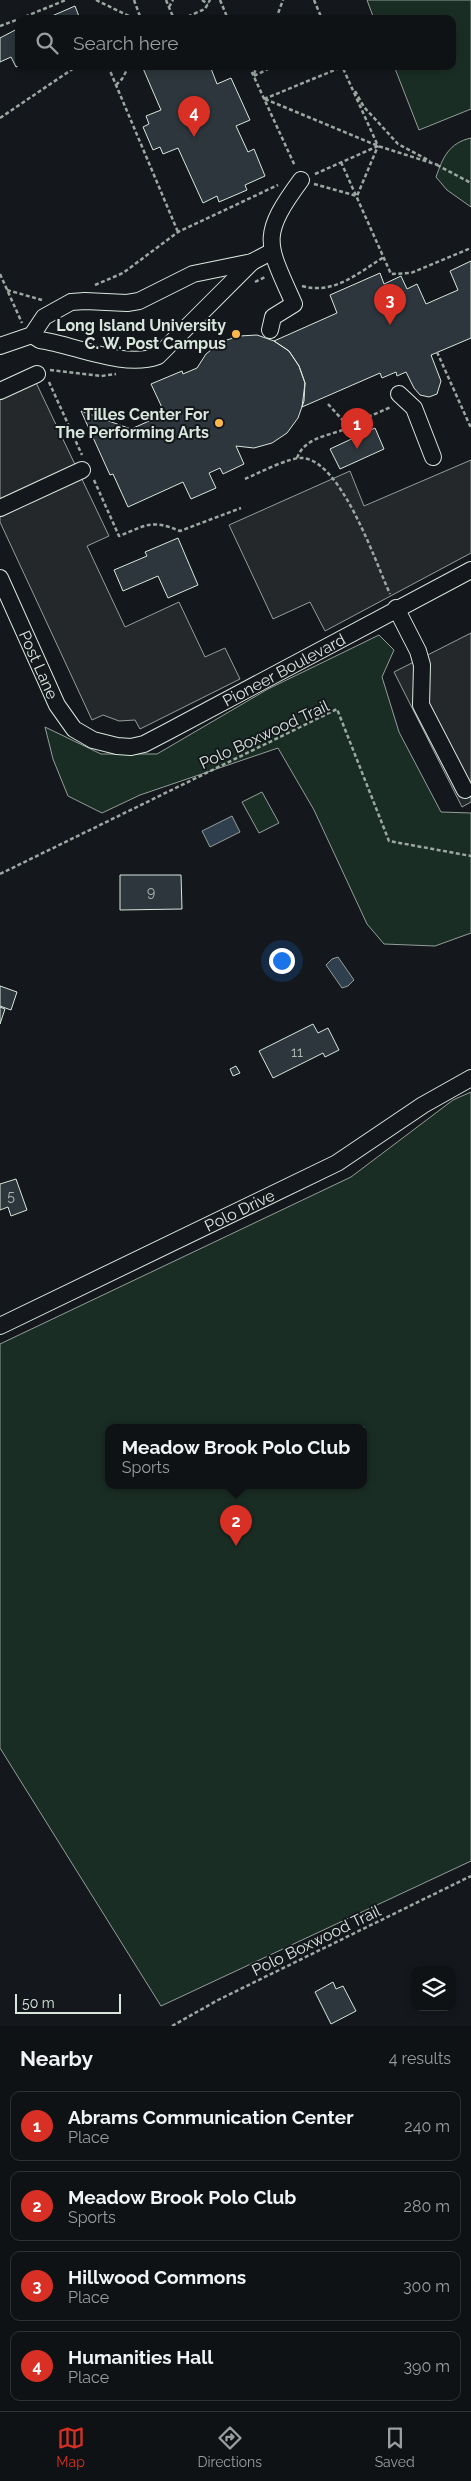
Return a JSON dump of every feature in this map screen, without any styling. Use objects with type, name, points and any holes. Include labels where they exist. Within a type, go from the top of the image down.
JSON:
[{"type":"street","points":[[270,330],[273,316],[294,304],[271,252],[272,227],[282,206],[300,180]]},
{"type":"street","points":[[0,346],[30,336],[44,317],[71,302],[86,300],[127,303],[139,301],[193,274],[252,262],[271,252]]},
{"type":"street","points":[[30,336],[127,360],[145,361],[158,356],[252,262]]},
{"type":"street","points":[[0,391],[43,374]]},
{"type":"street","points":[[395,400],[414,408],[433,457]]},
{"type":"street","points":[[0,508],[85,467]]},
{"type":"street","name":"Pioneer Boulevard","points":[[93,740],[117,746],[131,747],[144,744],[396,608],[471,570]]},
{"type":"street","name":"Post Lane","points":[[0,578],[57,704],[74,729],[93,740]]},
{"type":"street","points":[[396,608],[418,650],[422,665],[421,705],[465,790]]},
{"type":"street","name":"Polo Drive","points":[[0,1326],[337,1163],[423,1105],[471,1078]]},
{"type":"path","points":[[29,15],[66,0]]},
{"type":"path","points":[[96,0],[127,15]]},
{"type":"path","points":[[134,0],[140,15]]},
{"type":"path","points":[[166,0],[172,15]]},
{"type":"path","points":[[169,7],[173,0]]},
{"type":"path","points":[[202,0],[208,4]]},
{"type":"path","points":[[191,15],[205,9],[210,0]]},
{"type":"path","points":[[220,0],[226,15]]},
{"type":"path","points":[[277,15],[283,0]]},
{"type":"path","points":[[314,0],[320,15]]},
{"type":"path","points":[[0,26],[15,20]]},
{"type":"path","points":[[0,118],[71,70]]},
{"type":"path","points":[[110,70],[178,232]]},
{"type":"path","points":[[116,85],[122,80],[127,70]]},
{"type":"path","points":[[251,70],[300,180]]},
{"type":"path","points":[[254,76],[256,70]]},
{"type":"path","points":[[254,76],[266,70]]},
{"type":"path","points":[[264,98],[332,70]]},
{"type":"path","points":[[344,70],[378,146],[357,196]]},
{"type":"path","points":[[349,81],[364,107],[398,144],[471,183]]},
{"type":"path","points":[[264,98],[378,146],[438,165]]},
{"type":"path","points":[[300,180],[378,146]]},
{"type":"path","points":[[341,162],[391,274],[411,273],[471,248]]},
{"type":"path","points":[[300,180],[357,196]]},
{"type":"path","points":[[91,286],[123,273],[178,232],[281,184]]},
{"type":"path","points":[[0,274],[30,336]]},
{"type":"path","points":[[7,290],[44,300],[36,307]]},
{"type":"path","points":[[437,352],[471,428]]},
{"type":"path","points":[[120,373],[101,376],[43,374],[119,536],[151,523],[163,524],[180,531],[241,508]]},
{"type":"path","points":[[297,458],[300,449],[307,443],[343,430],[395,400]]},
{"type":"path","points":[[328,404],[347,426]]},
{"type":"path","points":[[245,479],[297,458],[314,462],[326,470],[336,480],[350,506],[396,608]]},
{"type":"path","name":"Polo Boxwood Trail","points":[[0,874],[337,710],[389,840],[471,856]]},
{"type":"path","name":"Polo Boxwood Trail","points":[[172,2026],[218,2000],[471,1876]]},
{"type":"green space","points":[[367,0],[471,0],[471,109],[419,130],[396,70],[456,70],[456,15],[373,15]]},
{"type":"green space","points":[[471,138],[471,207],[447,190],[436,177],[444,157],[452,147],[463,140]]},
{"type":"green space","points":[[379,635],[394,650],[382,677],[399,732],[441,812],[471,813],[471,933],[435,946],[384,944],[367,924],[314,810],[278,748],[140,795],[102,813],[68,796],[53,759],[45,727],[101,754],[157,754],[268,689]]},
{"type":"green space","points":[[262,792],[279,823],[259,833],[242,802]]},
{"type":"green space","points":[[471,1092],[471,1861],[161,2006],[0,1748],[0,1344],[351,1177],[453,1100]]},
{"type":"shaded area","points":[[30,370],[109,536],[87,546],[125,627],[179,602],[205,657],[225,648],[240,679],[140,729],[135,720],[119,721],[103,715],[92,720],[0,522],[0,384]]},
{"type":"shaded area","points":[[471,460],[471,553],[325,631],[310,602],[273,619],[229,525],[350,471],[364,506]]},
{"type":"shaded area","points":[[471,633],[471,802],[462,807],[394,672]]},
{"type":"water","points":[[232,816],[240,832],[210,847],[202,831]]},
{"type":"water","points":[[338,957],[354,980],[348,986],[342,988],[326,965],[332,959]]},
{"type":"building","points":[[75,6],[78,15],[54,15]]},
{"type":"building","points":[[15,30],[15,65],[11,57],[0,62],[0,38]]},
{"type":"building","points":[[144,70],[212,70],[217,84],[231,78],[250,120],[236,126],[248,152],[254,149],[265,176],[245,185],[247,190],[219,202],[217,196],[203,203],[178,148],[163,154],[160,147],[153,150],[143,127],[149,124],[146,116],[161,110]]},
{"type":"building","points":[[471,261],[471,338],[431,355],[441,381],[437,394],[429,397],[420,395],[406,372],[397,376],[396,372],[382,378],[380,373],[302,407],[305,383],[299,366],[289,351],[274,341],[337,313],[330,295],[380,273],[384,284],[401,276],[407,289],[417,284],[426,304],[458,290],[450,271]]},
{"type":"building","name":"Tilles Center For The Performing Arts","points":[[257,335],[274,341],[289,351],[299,366],[305,383],[304,401],[298,418],[287,433],[272,443],[254,448],[236,446],[244,464],[223,474],[220,468],[209,473],[216,488],[191,499],[183,482],[128,507],[113,474],[110,475],[81,411],[131,429],[165,414],[151,384],[182,371],[183,374],[197,368],[206,354],[221,342],[239,336]]},
{"type":"building","points":[[375,428],[384,449],[340,469],[330,449]]},
{"type":"building","points":[[178,538],[198,585],[168,598],[158,576],[123,591],[114,570],[147,556],[145,552]]},
{"type":"building","points":[[120,875],[181,875],[182,909],[120,910]]},
{"type":"building","points":[[0,986],[17,992],[11,1010],[0,1006]]},
{"type":"building","points":[[0,1007],[5,1009],[0,1024]]},
{"type":"building","points":[[313,1024],[318,1033],[328,1028],[339,1050],[325,1057],[323,1053],[273,1078],[259,1051]]},
{"type":"building","points":[[236,1066],[240,1073],[233,1076],[230,1069]]},
{"type":"building","points":[[16,1179],[27,1210],[11,1216],[8,1207],[0,1210],[0,1184]]},
{"type":"building","points":[[333,1982],[336,1989],[343,1986],[356,2011],[331,2024],[315,1992]]},
{"type":"place","name":"Humanities Hall","points":[[194,137]]},
{"type":"place","name":"Hillwood Commons","points":[[390,325]]},
{"type":"place","name":"Long Island University C. W. Post Campus","points":[[236,334]]},
{"type":"place","name":"Tilles Center For The Performing Arts","points":[[219,423]]},
{"type":"place","name":"Abrams Communication Center","points":[[357,449]]},
{"type":"place","name":"Meadow Brook Polo Club","points":[[236,1546]]}]
